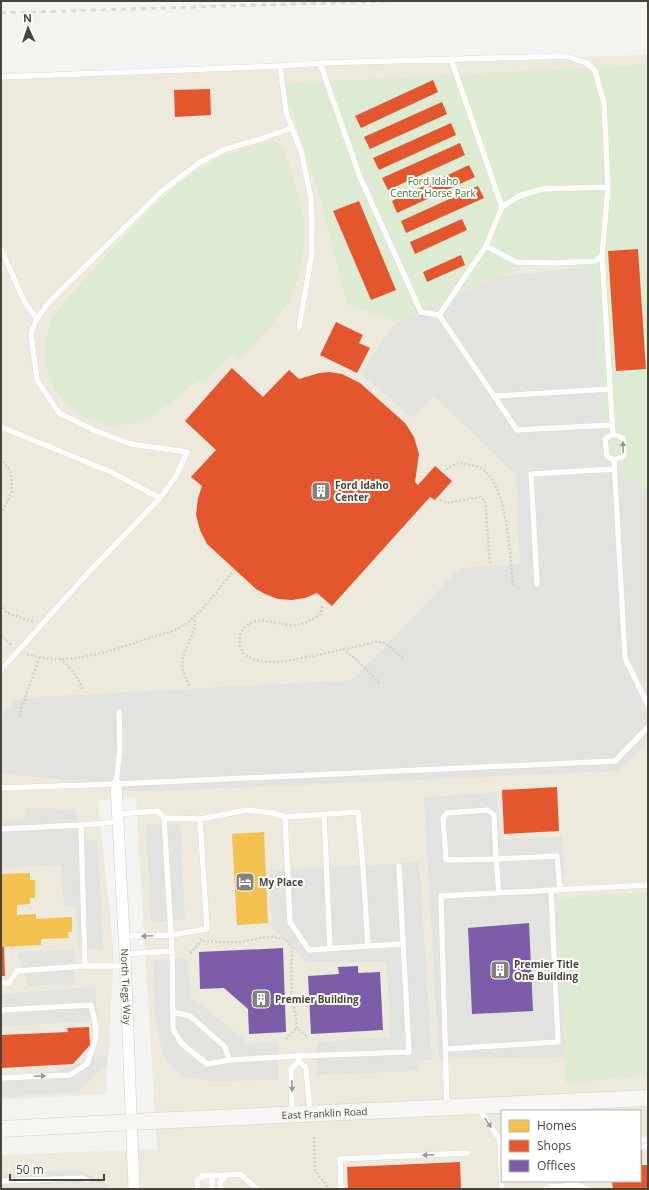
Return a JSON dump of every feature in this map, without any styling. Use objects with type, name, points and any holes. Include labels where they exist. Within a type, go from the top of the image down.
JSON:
[{"type":"main road","name":"East Franklin Road","points":[[1,1129],[476,1105],[517,1107],[648,1098]]},
{"type":"street","name":"North Tiegs Way","points":[[116,784],[125,954],[134,1189]]},
{"type":"lane","points":[[1,77],[280,66],[320,63],[565,56],[587,63],[595,72],[604,103],[608,187],[602,256],[613,434]]},
{"type":"lane","points":[[451,59],[502,207]]},
{"type":"lane","points":[[320,63],[360,177],[421,312],[439,316],[517,430],[612,425]]},
{"type":"lane","points":[[280,66],[286,112],[301,151],[311,198],[312,253],[299,327]]},
{"type":"lane","points":[[1,670],[87,574],[160,498],[176,476],[187,452],[131,444],[96,431],[59,413],[37,380],[32,333],[37,319],[49,302],[156,197],[199,162],[226,149],[292,128]]},
{"type":"lane","points":[[439,316],[486,246],[502,207],[519,196],[542,189],[608,187]]},
{"type":"lane","points":[[486,246],[516,262],[555,263],[595,261],[602,256]]},
{"type":"lane","points":[[1,249],[25,303],[37,319]]},
{"type":"lane","points":[[494,396],[610,389]]},
{"type":"lane","points":[[1,427],[111,472],[160,498]]},
{"type":"lane","points":[[613,434],[623,438],[624,456],[614,460]]},
{"type":"lane","points":[[613,434],[606,439],[607,456],[614,460]]},
{"type":"lane","points":[[614,460],[625,658],[648,705]]},
{"type":"lane","points":[[537,584],[531,474],[615,469]]},
{"type":"lane","points":[[116,784],[120,748],[118,712]]},
{"type":"lane","points":[[1,788],[615,761],[648,727]]},
{"type":"lane","points":[[164,818],[200,819],[247,810],[272,813],[285,817],[358,812],[368,946]]},
{"type":"lane","points":[[499,893],[496,858],[494,815],[492,812],[488,810],[451,812],[445,815],[443,818],[446,860],[496,858],[557,856],[560,889]]},
{"type":"lane","points":[[1,829],[81,825],[158,811],[164,818],[172,951],[173,1029],[181,1043],[207,1064],[230,1060],[299,1059],[409,1052],[399,866]]},
{"type":"lane","points":[[324,814],[330,948]]},
{"type":"lane","points":[[285,817],[290,922],[308,950],[403,944]]},
{"type":"lane","points":[[124,936],[171,935],[207,929],[200,819]]},
{"type":"lane","points":[[81,825],[85,966]]},
{"type":"lane","points":[[447,1107],[441,896],[648,885]]},
{"type":"lane","points":[[446,1049],[558,1042],[551,890]]},
{"type":"lane","points":[[125,954],[172,951]]},
{"type":"lane","points":[[1,983],[9,983],[17,971],[85,966],[125,966]]},
{"type":"lane","points":[[1,1010],[91,1005],[95,1022],[96,1038],[87,1064],[70,1074],[1,1078]]},
{"type":"lane","points":[[173,1012],[190,1016],[224,1046],[230,1060]]},
{"type":"lane","points":[[299,1059],[306,1068],[310,1113]]},
{"type":"lane","points":[[292,1114],[291,1069],[299,1059]]},
{"type":"lane","points":[[476,1105],[501,1138]]},
{"type":"lane","points":[[341,1189],[340,1159],[467,1153]]},
{"type":"lane","points":[[198,1189],[197,1181],[202,1176],[240,1174],[257,1189]]},
{"type":"lane","points":[[212,1175],[212,1189]]},
{"type":"lane","points":[[220,1189],[220,1182],[226,1175]]},
{"type":"lane","points":[[1,1181],[82,1178],[87,1180]]},
{"type":"lane","points":[[546,1189],[549,1186],[579,1185],[585,1188]]},
{"type":"path","points":[[1,458],[11,473],[12,492],[1,514]]},
{"type":"path","points":[[446,469],[458,463],[482,468],[494,481],[507,523],[513,585]]},
{"type":"path","points":[[440,500],[448,503],[480,497],[485,501],[490,564]]},
{"type":"path","points":[[1,635],[18,651],[39,658],[67,659],[115,649],[180,628],[200,611],[235,569]]},
{"type":"path","points":[[1,604],[7,613],[42,624]]},
{"type":"path","points":[[322,606],[321,614],[307,622],[294,625],[283,625],[263,620],[254,622],[245,627],[240,634],[240,649],[246,656],[261,661],[286,661],[376,642],[385,643],[403,658]]},
{"type":"path","points":[[189,686],[182,668],[183,657],[195,627],[195,615]]},
{"type":"path","points":[[343,649],[355,658],[380,684]]},
{"type":"path","points":[[19,716],[39,658]]},
{"type":"path","points":[[59,659],[71,669],[78,678],[83,690]]},
{"type":"path","points":[[193,931],[202,941],[238,942],[271,937],[282,939],[290,943],[292,948],[291,982],[297,1028],[286,1039]]},
{"type":"path","points":[[190,953],[202,941]]},
{"type":"path","points":[[297,1028],[308,1038]]},
{"type":"path","points":[[314,1137],[315,1170],[328,1189]]},
{"type":"shaded area","points":[[648,55],[648,1189],[1,1189],[1,1155],[157,1149],[136,798],[98,800],[114,955],[106,1094],[1,1100],[1,74]]},
{"type":"shaded area","points":[[591,267],[605,457],[648,493],[648,743],[618,771],[137,792],[50,778],[1,774],[1,715],[18,698],[353,680],[460,568],[520,564],[516,475],[434,396],[412,418],[361,373],[394,325],[501,276]]},
{"type":"shaded area","points":[[496,792],[501,840],[562,837],[565,875],[557,898],[565,1057],[439,1059],[424,797]]},
{"type":"shaded area","points":[[27,808],[74,809],[86,839],[98,841],[103,950],[78,947],[76,908],[64,906],[61,865],[1,868],[1,820],[23,820]]},
{"type":"shaded area","points":[[180,823],[185,920],[151,922],[146,825]]},
{"type":"shaded area","points":[[419,862],[432,1060],[417,1061],[418,1071],[317,1075],[317,1042],[390,1037],[387,962],[307,962],[272,927],[269,871]]},
{"type":"shaded area","points":[[74,950],[75,984],[29,986],[18,953]]},
{"type":"shaded area","points":[[187,958],[191,997],[247,1043],[278,1042],[279,1080],[212,1081],[182,1077],[163,1055],[155,1016],[153,961]]},
{"type":"shaded area","points":[[95,987],[97,1017],[85,1022],[1,1026],[1,994]]},
{"type":"shaded area","points":[[99,1055],[108,1058],[106,1065],[78,1092],[1,1097],[1,1082],[68,1068]]},
{"type":"shaded area","points":[[79,1170],[108,1184],[108,1189],[1,1189],[1,1173]]},
{"type":"green space","name":"Ford Idaho Center Horse Park","points":[[648,64],[648,493],[605,457],[591,267],[520,264],[416,329],[347,304],[321,202],[283,84]]},
{"type":"green space","points":[[271,141],[279,143],[285,150],[299,201],[304,228],[303,252],[298,276],[290,298],[275,321],[239,360],[233,354],[203,384],[199,381],[189,387],[155,414],[133,424],[110,426],[87,418],[69,407],[55,389],[46,368],[45,342],[52,319],[65,301],[106,255],[154,206],[186,177],[222,156]]},
{"type":"green space","points":[[648,893],[648,1075],[566,1084],[557,898]]},
{"type":"building: Homes","points":[[264,832],[268,923],[237,925],[232,834]]},
{"type":"building: Homes","points":[[30,873],[30,880],[35,880],[35,898],[30,898],[30,904],[17,905],[17,915],[36,914],[36,919],[72,917],[72,932],[68,932],[69,938],[41,939],[41,945],[1,947],[1,874]]},
{"type":"building: Shops","points":[[433,80],[438,92],[361,128],[355,116]]},
{"type":"building: Shops","points":[[210,89],[211,115],[175,117],[174,90]]},
{"type":"building: Shops","points":[[442,102],[447,114],[370,149],[364,137]]},
{"type":"building: Shops","points":[[451,123],[456,135],[379,170],[373,158]]},
{"type":"building: Shops","points":[[460,143],[465,155],[388,190],[382,178]]},
{"type":"building: Shops","points":[[469,165],[475,177],[397,213],[392,201]]},
{"type":"building: Shops","points":[[478,186],[484,198],[406,233],[401,221]]},
{"type":"building: Shops","points":[[359,201],[396,290],[371,300],[333,211]]},
{"type":"building: Shops","points":[[462,219],[467,230],[415,254],[410,242]]},
{"type":"building: Shops","points":[[638,249],[646,369],[616,371],[608,251]]},
{"type":"building: Shops","points":[[461,255],[465,265],[427,282],[423,272]]},
{"type":"building: Shops","points":[[336,322],[363,335],[359,343],[370,348],[357,373],[320,355]]},
{"type":"building: Shops","name":"Ford Idaho Center","points":[[232,368],[263,397],[289,370],[299,379],[319,373],[330,372],[342,374],[360,383],[405,423],[414,437],[419,454],[415,482],[418,485],[435,466],[452,481],[435,500],[430,497],[332,606],[317,593],[305,598],[292,600],[278,599],[256,589],[207,544],[200,530],[196,515],[198,498],[202,486],[191,477],[216,450],[185,421]]},
{"type":"building: Shops","points":[[557,787],[559,831],[504,834],[502,790]]},
{"type":"building: Shops","points":[[1,947],[4,947],[5,976],[1,976]]},
{"type":"building: Shops","points":[[89,1027],[90,1045],[73,1064],[1,1068],[1,1035],[68,1032],[67,1028]]},
{"type":"building: Shops","points":[[642,1150],[642,1165],[648,1165],[648,1189],[613,1189],[612,1182],[641,1182]]},
{"type":"building: Shops","points":[[460,1162],[461,1189],[348,1189],[347,1167]]},
{"type":"building: Offices","name":"Premier Title One Building","points":[[529,923],[533,1011],[472,1014],[468,928]]},
{"type":"building: Offices","name":"Premier Building","points":[[283,948],[286,1032],[249,1034],[248,1009],[224,988],[200,989],[199,952]]},
{"type":"building: Offices","points":[[358,966],[358,973],[380,972],[383,1030],[311,1034],[308,976],[339,974],[338,967]]},
{"type":"railway","points":[[1,13],[390,1]]},
{"type":"place","name":"Ford Idaho Center","points":[[321,491]]},
{"type":"place","name":"My Place","points":[[245,882]]},
{"type":"place","name":"Premier Title One Building","points":[[500,970]]},
{"type":"place","name":"Premier Building","points":[[261,999]]}]
